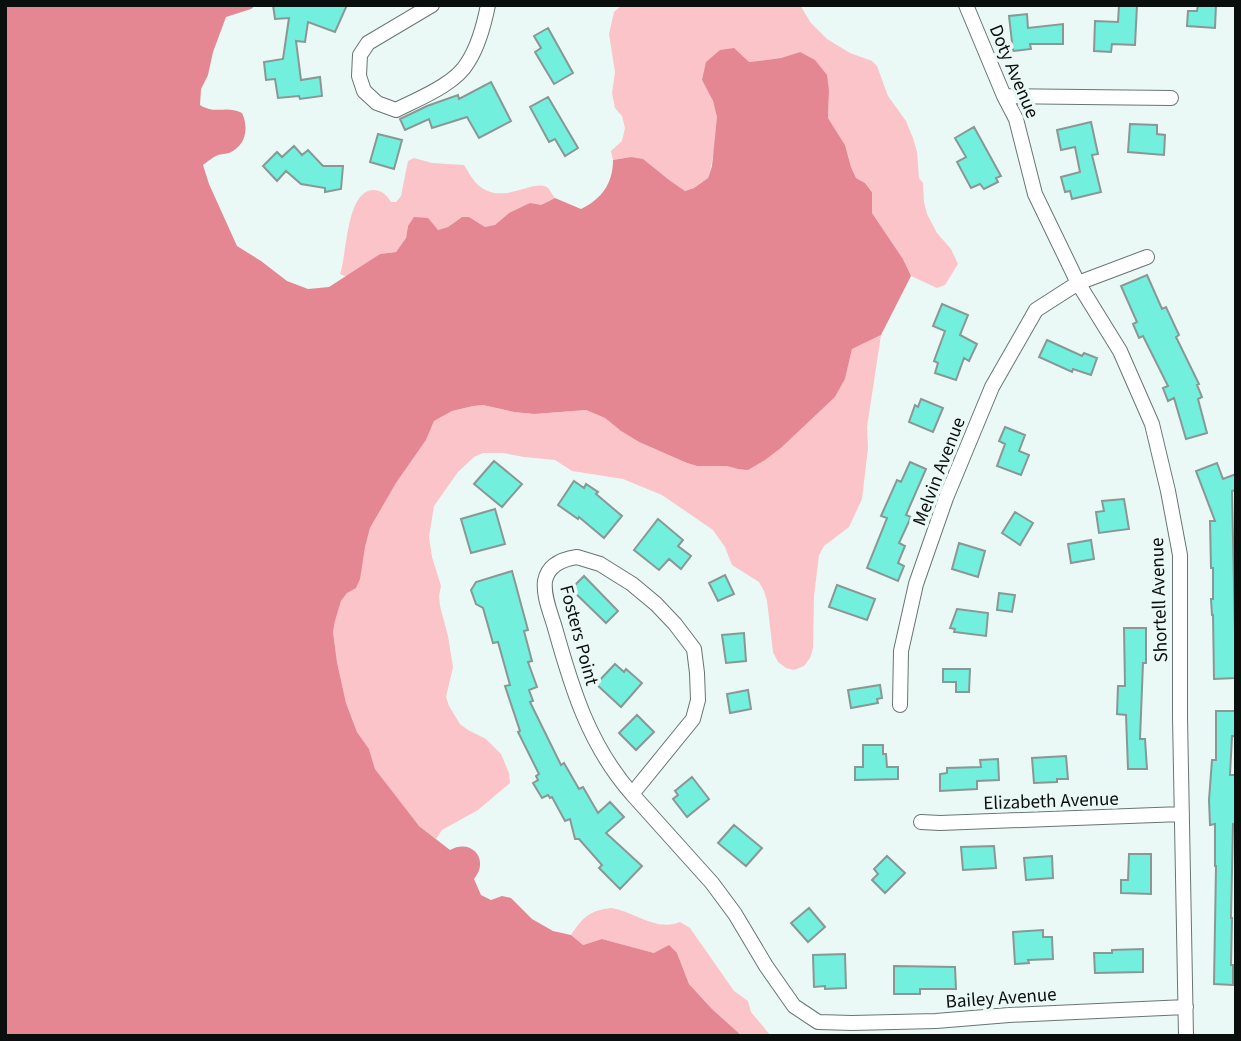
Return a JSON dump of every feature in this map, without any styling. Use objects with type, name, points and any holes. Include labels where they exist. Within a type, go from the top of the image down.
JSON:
[{"type":"street","points":[[432,5],[368,43],[360,55],[359,76],[364,91],[377,103],[396,110],[446,85],[467,65],[480,37],[488,5]]},
{"type":"street","name":"Doty Avenue","points":[[966,5],[1016,119],[1035,194]]},
{"type":"street","points":[[1004,96],[1171,98]]},
{"type":"street","name":"Shortell Avenue","points":[[1035,194],[1078,283],[1120,351],[1152,424],[1180,555],[1186,1036]]},
{"type":"street","name":"Melvin Avenue","points":[[900,705],[901,651],[916,584],[946,498],[992,387],[1036,310],[1078,283],[1147,257]]},
{"type":"street","name":"Fosters Point","points":[[632,794],[693,719],[698,700],[694,649],[656,604],[632,584],[600,564],[578,557],[563,559],[545,578],[545,591],[583,717],[600,752],[618,779],[712,883],[794,1006],[818,1022]]},
{"type":"street","name":"Elizabeth Avenue","points":[[921,822],[1182,814]]},
{"type":"street","name":"Bailey Avenue","points":[[818,1022],[936,1021],[1186,1006]]},
{"type":"shaded area","points":[[5,5],[256,5],[226,17],[201,89],[200,105],[242,113],[244,136],[235,150],[216,156],[203,165],[237,246],[287,281],[308,289],[329,287],[380,254],[396,252],[406,238],[408,226],[414,217],[428,218],[438,230],[448,227],[462,217],[469,217],[485,227],[495,225],[509,213],[530,203],[541,205],[555,198],[581,209],[605,189],[611,176],[613,160],[631,157],[643,159],[685,191],[694,188],[708,178],[712,166],[717,117],[713,101],[702,80],[706,62],[720,50],[734,48],[749,62],[781,58],[800,52],[815,60],[827,75],[828,118],[845,145],[856,178],[865,183],[872,192],[872,213],[903,259],[911,276],[881,335],[852,349],[845,379],[835,397],[782,447],[748,470],[687,463],[639,442],[605,418],[586,410],[534,414],[483,405],[452,411],[434,421],[426,440],[396,483],[370,528],[360,579],[356,588],[347,593],[341,601],[333,632],[346,703],[357,732],[369,749],[375,769],[419,826],[450,850],[465,847],[476,853],[480,865],[474,879],[481,895],[491,900],[502,896],[511,898],[532,919],[553,931],[571,935],[583,945],[602,939],[654,953],[669,945],[677,953],[689,984],[742,1036],[5,1036]]},
{"type":"shaded area","points":[[622,5],[800,5],[811,23],[827,39],[850,53],[872,61],[877,66],[888,96],[906,121],[913,138],[927,214],[958,264],[945,285],[937,288],[911,276],[903,259],[872,213],[872,191],[856,178],[845,145],[828,118],[829,91],[800,52],[781,58],[749,62],[702,80],[715,107],[717,130],[708,178],[694,188],[685,191],[631,157],[613,160],[611,151],[622,141],[625,128],[622,116],[615,108],[612,93],[615,72],[609,34],[614,12]]},
{"type":"shaded area","points":[[414,158],[432,163],[464,165],[475,182],[487,191],[507,193],[542,186],[548,188],[555,198],[541,205],[509,213],[495,226],[485,227],[469,217],[462,217],[448,227],[438,230],[408,226],[406,238],[396,252],[380,254],[347,277],[340,274],[349,225],[357,201],[364,193],[373,190],[384,193],[391,202],[396,202],[401,196],[408,161]]},
{"type":"shaded area","points":[[881,335],[867,427],[868,448],[862,499],[849,527],[824,546],[819,555],[814,596],[813,648],[804,666],[794,670],[778,662],[773,652],[767,601],[759,582],[732,565],[725,547],[713,530],[662,495],[623,479],[572,471],[555,460],[503,453],[483,453],[474,457],[458,472],[434,506],[429,537],[441,586],[440,606],[453,667],[446,697],[460,724],[486,739],[501,754],[510,783],[478,810],[442,830],[436,839],[419,826],[375,769],[369,749],[357,732],[346,703],[333,632],[341,601],[347,593],[370,528],[396,483],[426,440],[434,421],[452,411],[483,405],[534,414],[586,410],[605,418],[639,442],[687,463],[738,469],[782,447],[835,397],[845,379],[852,349]]},
{"type":"shaded area","points":[[612,908],[654,923],[662,925],[680,922],[690,928],[734,991],[748,1001],[751,1012],[771,1036],[742,1036],[689,984],[677,953],[654,953],[602,939],[583,945],[571,935],[588,916]]},
{"type":"building","points":[[273,5],[347,5],[335,32],[308,22],[305,42],[296,41],[301,80],[320,77],[322,96],[278,98],[275,79],[266,80],[264,62],[283,59],[289,18],[275,19]]},
{"type":"building","points":[[1119,5],[1137,5],[1135,45],[1112,44],[1111,52],[1094,51],[1095,21],[1118,22]]},
{"type":"building","points":[[1198,5],[1216,5],[1215,28],[1187,26],[1188,11],[1197,11]]},
{"type":"building","points":[[1027,14],[1028,28],[1063,24],[1063,44],[1030,44],[1031,49],[1013,51],[1009,16]]},
{"type":"building","points":[[548,28],[573,73],[554,84],[535,52],[541,48],[534,36]]},
{"type":"building","points":[[491,82],[511,121],[479,138],[467,117],[432,128],[429,119],[405,130],[400,119],[458,95],[459,99]]},
{"type":"building","points":[[548,97],[578,148],[565,156],[555,139],[549,142],[530,107]]},
{"type":"building","points":[[1091,122],[1098,154],[1092,155],[1101,192],[1072,199],[1070,191],[1065,192],[1061,177],[1080,172],[1075,147],[1061,150],[1057,130]]},
{"type":"building","points":[[1130,124],[1157,125],[1157,134],[1165,135],[1164,155],[1128,152]]},
{"type":"building","points":[[974,127],[1001,176],[996,178],[998,182],[984,189],[980,184],[971,188],[957,162],[966,157],[955,138]]},
{"type":"building","points":[[378,134],[402,140],[394,169],[370,162]]},
{"type":"building","points":[[294,146],[302,155],[308,150],[323,166],[343,166],[341,189],[325,192],[325,188],[301,184],[286,171],[277,181],[263,166],[277,152],[282,157]]},
{"type":"building","points":[[1147,275],[1162,309],[1166,307],[1179,335],[1176,337],[1199,384],[1197,385],[1202,397],[1198,399],[1207,433],[1186,439],[1174,398],[1168,401],[1163,388],[1168,386],[1143,336],[1139,338],[1133,324],[1137,322],[1121,286]]},
{"type":"building","points":[[942,304],[968,315],[960,335],[977,344],[969,361],[964,358],[956,380],[935,373],[938,363],[934,361],[945,331],[933,326]]},
{"type":"building","points":[[1047,340],[1082,356],[1084,353],[1097,358],[1091,375],[1073,369],[1072,372],[1039,357]]},
{"type":"building","points":[[921,399],[943,408],[933,432],[909,422],[915,405],[918,407]]},
{"type":"building","points":[[1005,427],[1025,435],[1019,451],[1029,455],[1021,475],[997,466],[1005,444],[999,441]]},
{"type":"building","points":[[494,461],[522,484],[502,507],[474,484]]},
{"type":"building","points":[[910,462],[926,469],[906,515],[911,517],[899,543],[905,546],[898,563],[904,566],[898,581],[867,568],[887,518],[881,516],[897,480],[901,482]]},
{"type":"building","points":[[1217,463],[1223,479],[1236,474],[1236,490],[1232,491],[1236,678],[1214,679],[1210,521],[1215,521],[1196,471]]},
{"type":"building","points":[[574,481],[584,488],[586,484],[598,492],[596,494],[622,516],[604,538],[579,517],[578,519],[558,505]]},
{"type":"building","points":[[1124,499],[1129,529],[1099,533],[1096,512],[1104,511],[1102,501]]},
{"type":"building","points":[[495,509],[505,544],[471,553],[461,519]]},
{"type":"building","points":[[1015,512],[1033,523],[1020,545],[1002,533]]},
{"type":"building","points":[[658,519],[683,540],[678,546],[691,556],[681,569],[669,559],[659,570],[634,550]]},
{"type":"building","points":[[1091,540],[1094,559],[1071,563],[1068,544]]},
{"type":"building","points":[[959,543],[985,551],[978,577],[952,569]]},
{"type":"building","points":[[512,571],[528,630],[524,631],[532,661],[528,662],[537,687],[529,690],[533,701],[530,702],[561,765],[564,763],[579,789],[583,787],[598,813],[610,802],[624,817],[606,833],[642,866],[620,889],[599,868],[602,865],[579,839],[575,839],[570,819],[565,821],[552,797],[548,795],[542,798],[533,783],[538,780],[536,776],[539,774],[518,732],[520,731],[505,686],[510,685],[498,642],[493,643],[483,608],[476,604],[471,590],[476,582]]},
{"type":"building","points":[[725,575],[734,594],[718,601],[709,583]]},
{"type":"building","points":[[584,576],[618,611],[606,623],[571,589]]},
{"type":"building","points":[[837,585],[875,599],[867,620],[829,607]]},
{"type":"building","points":[[999,593],[1015,595],[1012,612],[997,610]]},
{"type":"building","points":[[957,609],[988,613],[986,636],[954,632],[955,629],[950,628]]},
{"type":"building","points":[[1124,628],[1146,628],[1140,739],[1145,739],[1147,769],[1128,769],[1126,715],[1117,714],[1118,686],[1125,686]]},
{"type":"building","points":[[744,633],[746,661],[726,663],[722,635]]},
{"type":"building","points":[[615,664],[624,672],[626,669],[642,683],[621,707],[596,684]]},
{"type":"building","points":[[943,669],[970,669],[969,692],[956,692],[956,682],[943,682]]},
{"type":"building","points":[[880,685],[882,698],[877,699],[878,703],[851,708],[848,690]]},
{"type":"building","points":[[748,690],[751,709],[730,713],[727,694]]},
{"type":"building","points":[[1216,711],[1235,711],[1236,736],[1232,736],[1230,775],[1236,775],[1231,918],[1233,985],[1214,984],[1215,824],[1210,825],[1209,800],[1212,760],[1216,760]]},
{"type":"building","points":[[637,715],[654,732],[636,750],[619,733]]},
{"type":"building","points":[[863,745],[883,745],[887,767],[898,767],[898,779],[855,780],[855,767],[863,767]]},
{"type":"building","points":[[1066,756],[1068,779],[1034,783],[1032,758]]},
{"type":"building","points":[[998,759],[999,780],[977,781],[977,789],[940,791],[940,774],[947,773],[947,768],[981,767],[980,760]]},
{"type":"building","points":[[692,777],[709,799],[687,817],[673,799],[678,795],[675,791]]},
{"type":"building","points":[[734,825],[762,848],[746,866],[718,843]]},
{"type":"building","points":[[994,846],[996,868],[963,870],[961,847]]},
{"type":"building","points":[[1129,854],[1151,854],[1151,894],[1121,893],[1121,880],[1128,880]]},
{"type":"building","points":[[887,856],[905,873],[885,893],[872,880],[878,874],[874,869]]},
{"type":"building","points":[[1052,856],[1053,878],[1026,880],[1024,858]]},
{"type":"building","points":[[809,908],[825,927],[808,942],[791,923]]},
{"type":"building","points":[[1043,930],[1043,937],[1052,937],[1053,959],[1028,960],[1029,963],[1015,964],[1013,932]]},
{"type":"building","points":[[1143,949],[1143,972],[1095,973],[1094,953]]},
{"type":"building","points":[[845,954],[846,988],[814,987],[813,955]]},
{"type":"building","points":[[894,966],[955,967],[956,989],[920,989],[920,994],[894,994]]}]
